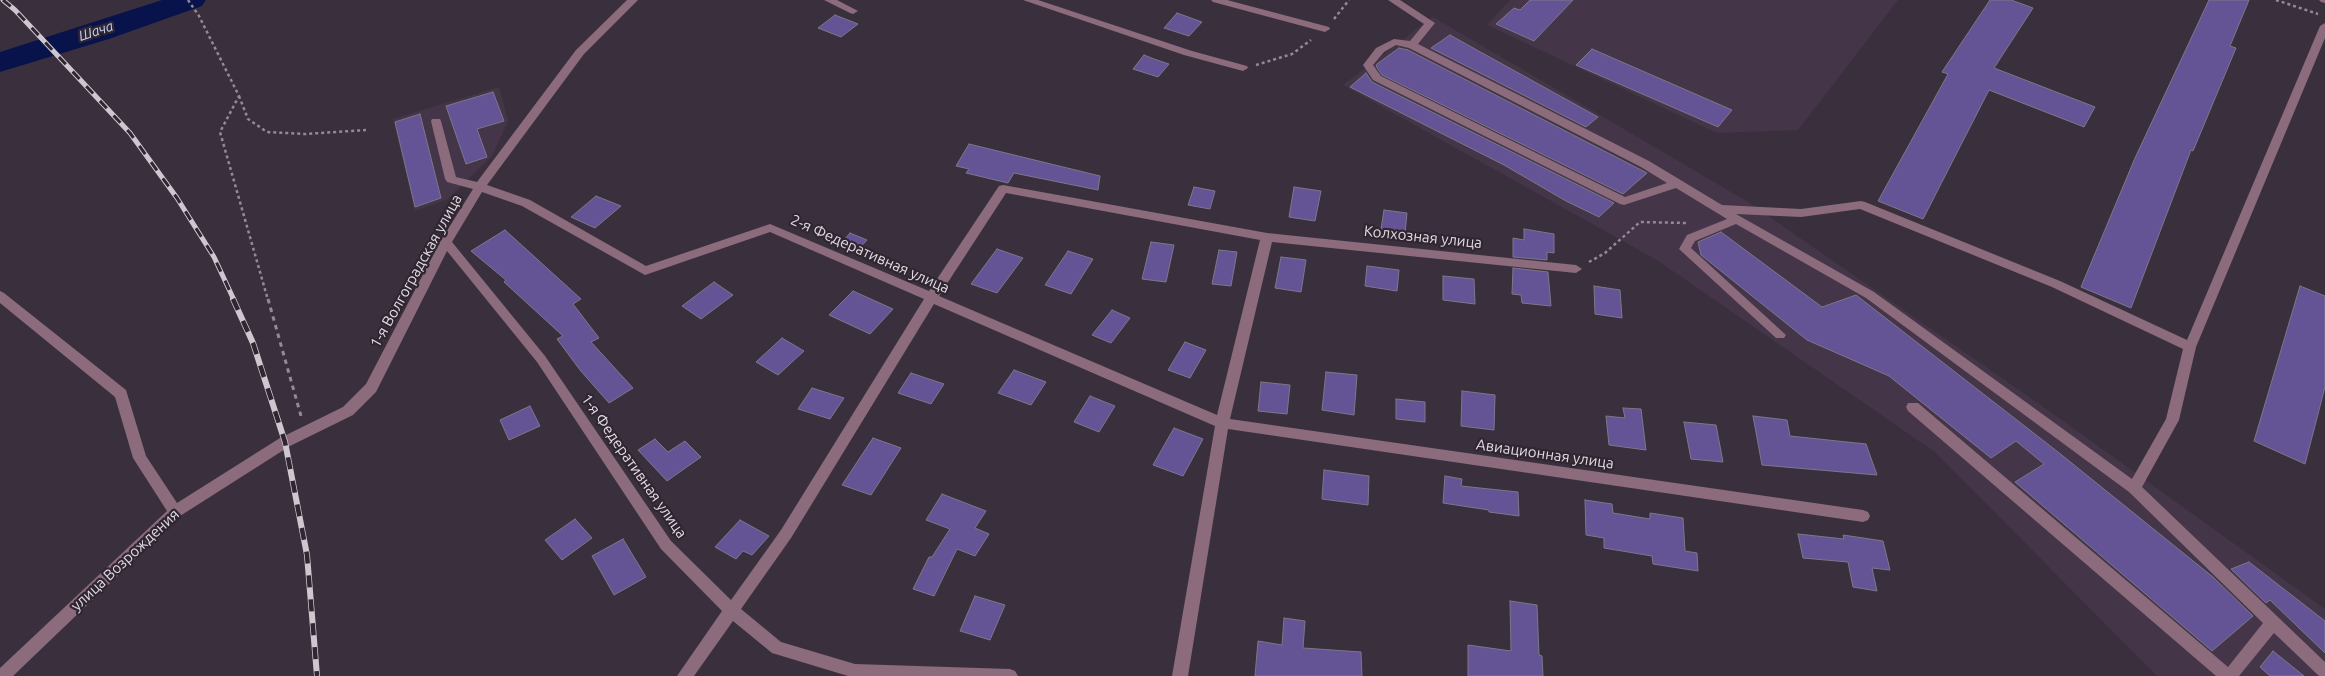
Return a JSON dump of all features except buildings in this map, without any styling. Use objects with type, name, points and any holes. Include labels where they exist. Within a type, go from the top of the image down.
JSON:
[{"type":"street","name":"1-я Волгоградская улица","points":[[285,442],[348,411],[370,388],[446,242],[479,188],[580,52],[633,0]]},
{"type":"street","points":[[829,0],[853,10]]},
{"type":"street","points":[[1028,0],[1188,53],[1243,68]]},
{"type":"street","points":[[1216,0],[1325,29]]},
{"type":"street","points":[[1392,0],[1430,23],[1412,44]]},
{"type":"street","points":[[2134,488],[2172,420],[2190,347],[2325,26]]},
{"type":"street","points":[[1678,183],[1624,201],[1378,78],[1368,65],[1380,50],[1394,42],[1412,44],[1645,164],[1678,183],[1719,209],[1870,295],[2134,488],[2325,672]]},
{"type":"street","name":"2-я Федеративная улица","points":[[436,120],[451,179],[498,192],[526,203],[645,271],[770,228],[1222,423]]},
{"type":"street","points":[[685,676],[813,492],[931,298],[1003,189],[1267,237],[1222,423],[1180,676]]},
{"type":"street","points":[[1719,209],[1801,213],[1861,205],[2056,284],[2190,347]]},
{"type":"street","points":[[1738,219],[1691,238],[1685,249],[1780,335]]},
{"type":"street","name":"Колхозная улица","points":[[1267,237],[1576,270]]},
{"type":"street","name":"1-я Федеративная улица","points":[[446,242],[541,359],[666,545],[732,611],[777,648],[855,671],[1010,676]]},
{"type":"street","points":[[0,296],[121,394],[140,458],[175,512]]},
{"type":"street","points":[[1913,407],[2228,676],[2274,622]]},
{"type":"street","name":"Авиационная улица","points":[[1222,423],[1863,516]]},
{"type":"street","name":"улица Возрождения","points":[[2,676],[175,512],[285,442]]},
{"type":"path","points":[[188,0],[199,16],[239,96],[248,119],[267,132],[305,134],[366,130]]},
{"type":"path","points":[[1243,68],[1292,54],[1325,29],[1349,0]]},
{"type":"path","points":[[2276,0],[2325,16]]},
{"type":"path","points":[[239,96],[220,132],[306,433]]},
{"type":"path","points":[[1576,270],[1605,253],[1640,222],[1685,223],[1719,209]]},
{"type":"shaded area","points":[[1510,0],[1898,0],[1798,130],[1717,133],[1487,25]]},
{"type":"shaded area","points":[[1433,17],[1748,202],[2049,411],[2325,609],[2325,676],[2157,676],[1935,452],[1657,260],[1343,85]]},
{"type":"shaded area","points":[[499,87],[508,121],[492,156],[448,199],[415,211],[393,119]]},
{"type":"waterway","name":"Шача","points":[[0,62],[98,32],[191,0]]},
{"type":"railway","points":[[3,0],[15,10],[130,133],[177,198],[214,257],[234,300]]},
{"type":"railway","points":[[233,299],[253,343],[285,442],[307,555],[317,676]]}]
